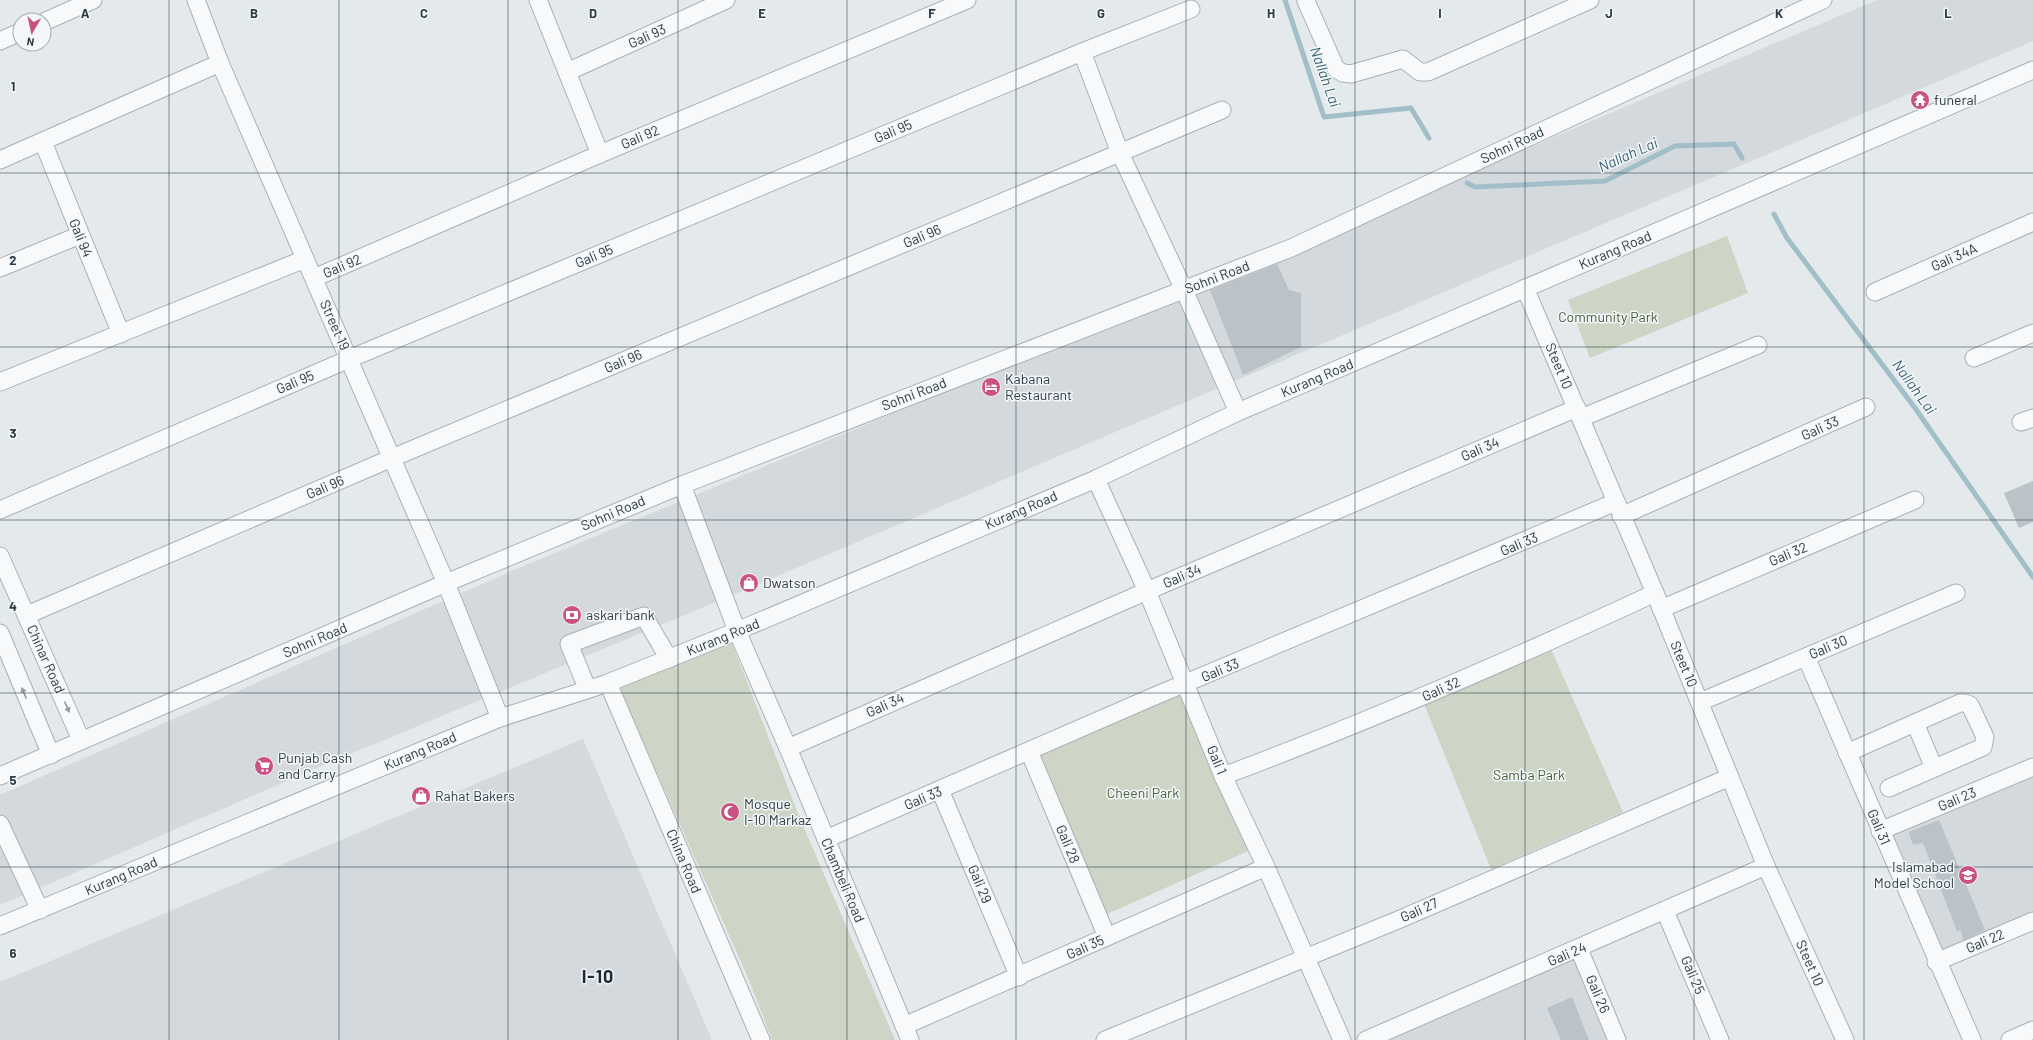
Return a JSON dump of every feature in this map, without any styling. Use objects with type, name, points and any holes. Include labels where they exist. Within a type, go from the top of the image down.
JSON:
[{"type":"street","points":[[52,18],[93,0]]},
{"type":"street","name":"Street 19","points":[[196,0],[220,63],[446,584],[500,718]]},
{"type":"street","points":[[538,0],[600,154]]},
{"type":"street","name":"Gali 93","points":[[567,72],[726,0]]},
{"type":"street","name":"Gali 92","points":[[314,278],[600,154],[966,0]]},
{"type":"street","points":[[1306,1],[1336,69],[1343,73],[1351,74],[1403,59],[1420,72],[1428,72],[1590,0]]},
{"type":"street","name":"Sohni Road","points":[[0,776],[446,584],[682,485],[1291,248],[1823,0]]},
{"type":"street","name":"Gali 95","points":[[0,510],[349,359],[1082,52],[1191,9]]},
{"type":"street","points":[[0,41],[12,36]]},
{"type":"street","points":[[1082,52],[1120,153],[1184,290],[1238,412]]},
{"type":"street","points":[[0,160],[220,63]]},
{"type":"street","name":"Kurang Road","points":[[0,926],[500,718],[587,688],[608,683],[738,632],[1096,479],[1238,412],[2033,70]]},
{"type":"street","name":"Gali 96","points":[[27,615],[392,458],[1222,110]]},
{"type":"street","name":"Gali 94","points":[[43,142],[121,334]]},
{"type":"street","name":"Gali 34A","points":[[1875,292],[2033,222]]},
{"type":"street","points":[[0,268],[80,235]]},
{"type":"street","name":"Gali 92","points":[[0,382],[305,259]]},
{"type":"street","name":"Steet 10","points":[[1525,288],[1658,601],[1766,866],[1845,1040]]},
{"type":"street","points":[[1974,358],[2033,333]]},
{"type":"street","name":"Gali 34","points":[[788,748],[1147,591],[1579,413],[1758,345]]},
{"type":"street","name":"Gali 33","points":[[826,839],[1150,698],[1619,509],[1866,407]]},
{"type":"street","name":"Gali 1","points":[[1096,479],[1147,591],[1223,776],[1266,867],[1342,1040]]},
{"type":"street","name":"Chambeli Road","points":[[682,485],[738,632],[907,1033]]},
{"type":"street","name":"Gali 32","points":[[1223,776],[1321,740],[1658,601],[1915,500]]},
{"type":"street","name":"Chinar Road","points":[[0,556],[81,740]]},
{"type":"street","name":"Gali 30","points":[[1700,702],[1956,592]]},
{"type":"street","points":[[587,688],[569,644],[644,616],[669,659]]},
{"type":"street","points":[[0,633],[51,755]]},
{"type":"street","name":"Gali 31","points":[[1806,657],[1936,962],[1972,1040]]},
{"type":"street","name":"China Road","points":[[608,683],[761,1040]]},
{"type":"street","points":[[1847,752],[1960,703],[1970,705],[1985,738],[1983,746],[1890,788]]},
{"type":"street","points":[[1914,723],[1934,768]]},
{"type":"street","name":"Gali 28","points":[[1029,751],[1107,937]]},
{"type":"street","name":"Gali 23","points":[[1880,831],[2033,767]]},
{"type":"street","name":"Gali 27","points":[[1105,1040],[1306,957],[1730,777]]},
{"type":"street","name":"Gali 29","points":[[940,790],[1019,977]]},
{"type":"street","points":[[0,824],[40,910]]},
{"type":"street","name":"Gali 24","points":[[1366,1040],[1579,949],[1766,866]]},
{"type":"street","name":"Gali 35","points":[[907,1033],[1019,977],[1171,907],[1266,867]]},
{"type":"street","name":"Gali 25","points":[[1665,911],[1720,1040]]},
{"type":"street","name":"Gali 22","points":[[1936,962],[2033,921]]},
{"type":"street","name":"Gali 26","points":[[1579,949],[1617,1040]]},
{"type":"street","points":[[2010,1040],[2033,1030]]},
{"type":"shaded area","points":[[1877,0],[2033,0],[2033,41],[728,597],[324,765],[0,905],[0,795],[516,569],[1207,284]]},
{"type":"shaded area","points":[[583,739],[712,1040],[0,1040],[0,982]]},
{"type":"shaded area","name":"Islamabad Model School","points":[[2033,771],[2033,916],[1939,957],[1886,834]]},
{"type":"shaded area","points":[[1577,957],[1611,1040],[1384,1040]]},
{"type":"green space","name":"Community Park","points":[[1727,236],[1748,293],[1590,358],[1568,300]]},
{"type":"green space","name":"Samba Park","points":[[1547,640],[1623,812],[1491,869],[1420,694]]},
{"type":"green space","points":[[731,641],[799,816],[895,1040],[772,1040],[749,980],[618,685]]},
{"type":"green space","name":"Cheeni Park","points":[[1188,680],[1257,847],[1105,915],[1030,748]]},
{"type":"building","points":[[1277,264],[1289,290],[1301,293],[1301,347],[1243,375],[1210,290]]},
{"type":"building","points":[[2033,481],[2033,522],[2019,528],[2004,493]]},
{"type":"building","points":[[1939,820],[1985,930],[1963,940],[1961,930],[1957,931],[1923,843],[1913,845],[1909,832]]},
{"type":"building","points":[[1572,997],[1589,1040],[1561,1040],[1547,1008]]},
{"type":"waterway","name":"Nallah Lai","points":[[1285,0],[1324,117],[1411,108],[1429,138]]},
{"type":"waterway","name":"Nallah Lai","points":[[1467,183],[1475,187],[1605,181],[1675,146],[1734,144],[1742,158]]},
{"type":"waterway","name":"Nallah Lai","points":[[1774,214],[1787,238],[1915,408],[2033,577]]},
{"type":"place","name":"funeral","points":[[1920,100]]},
{"type":"place","name":"Kabana Restaurant","points":[[991,387]]},
{"type":"place","name":"Dwatson","points":[[749,583]]},
{"type":"place","name":"askari bank","points":[[572,615]]},
{"type":"place","name":"Punjab Cash and Carry","points":[[264,766]]},
{"type":"place","name":"Rahat Bakers","points":[[421,796]]},
{"type":"place","name":"Mosque I-10 Markaz","points":[[730,812]]},
{"type":"place","name":"Islamabad Model School","points":[[1968,875]]},
{"type":"district","name":"I-10","points":[[598,977]]}]
